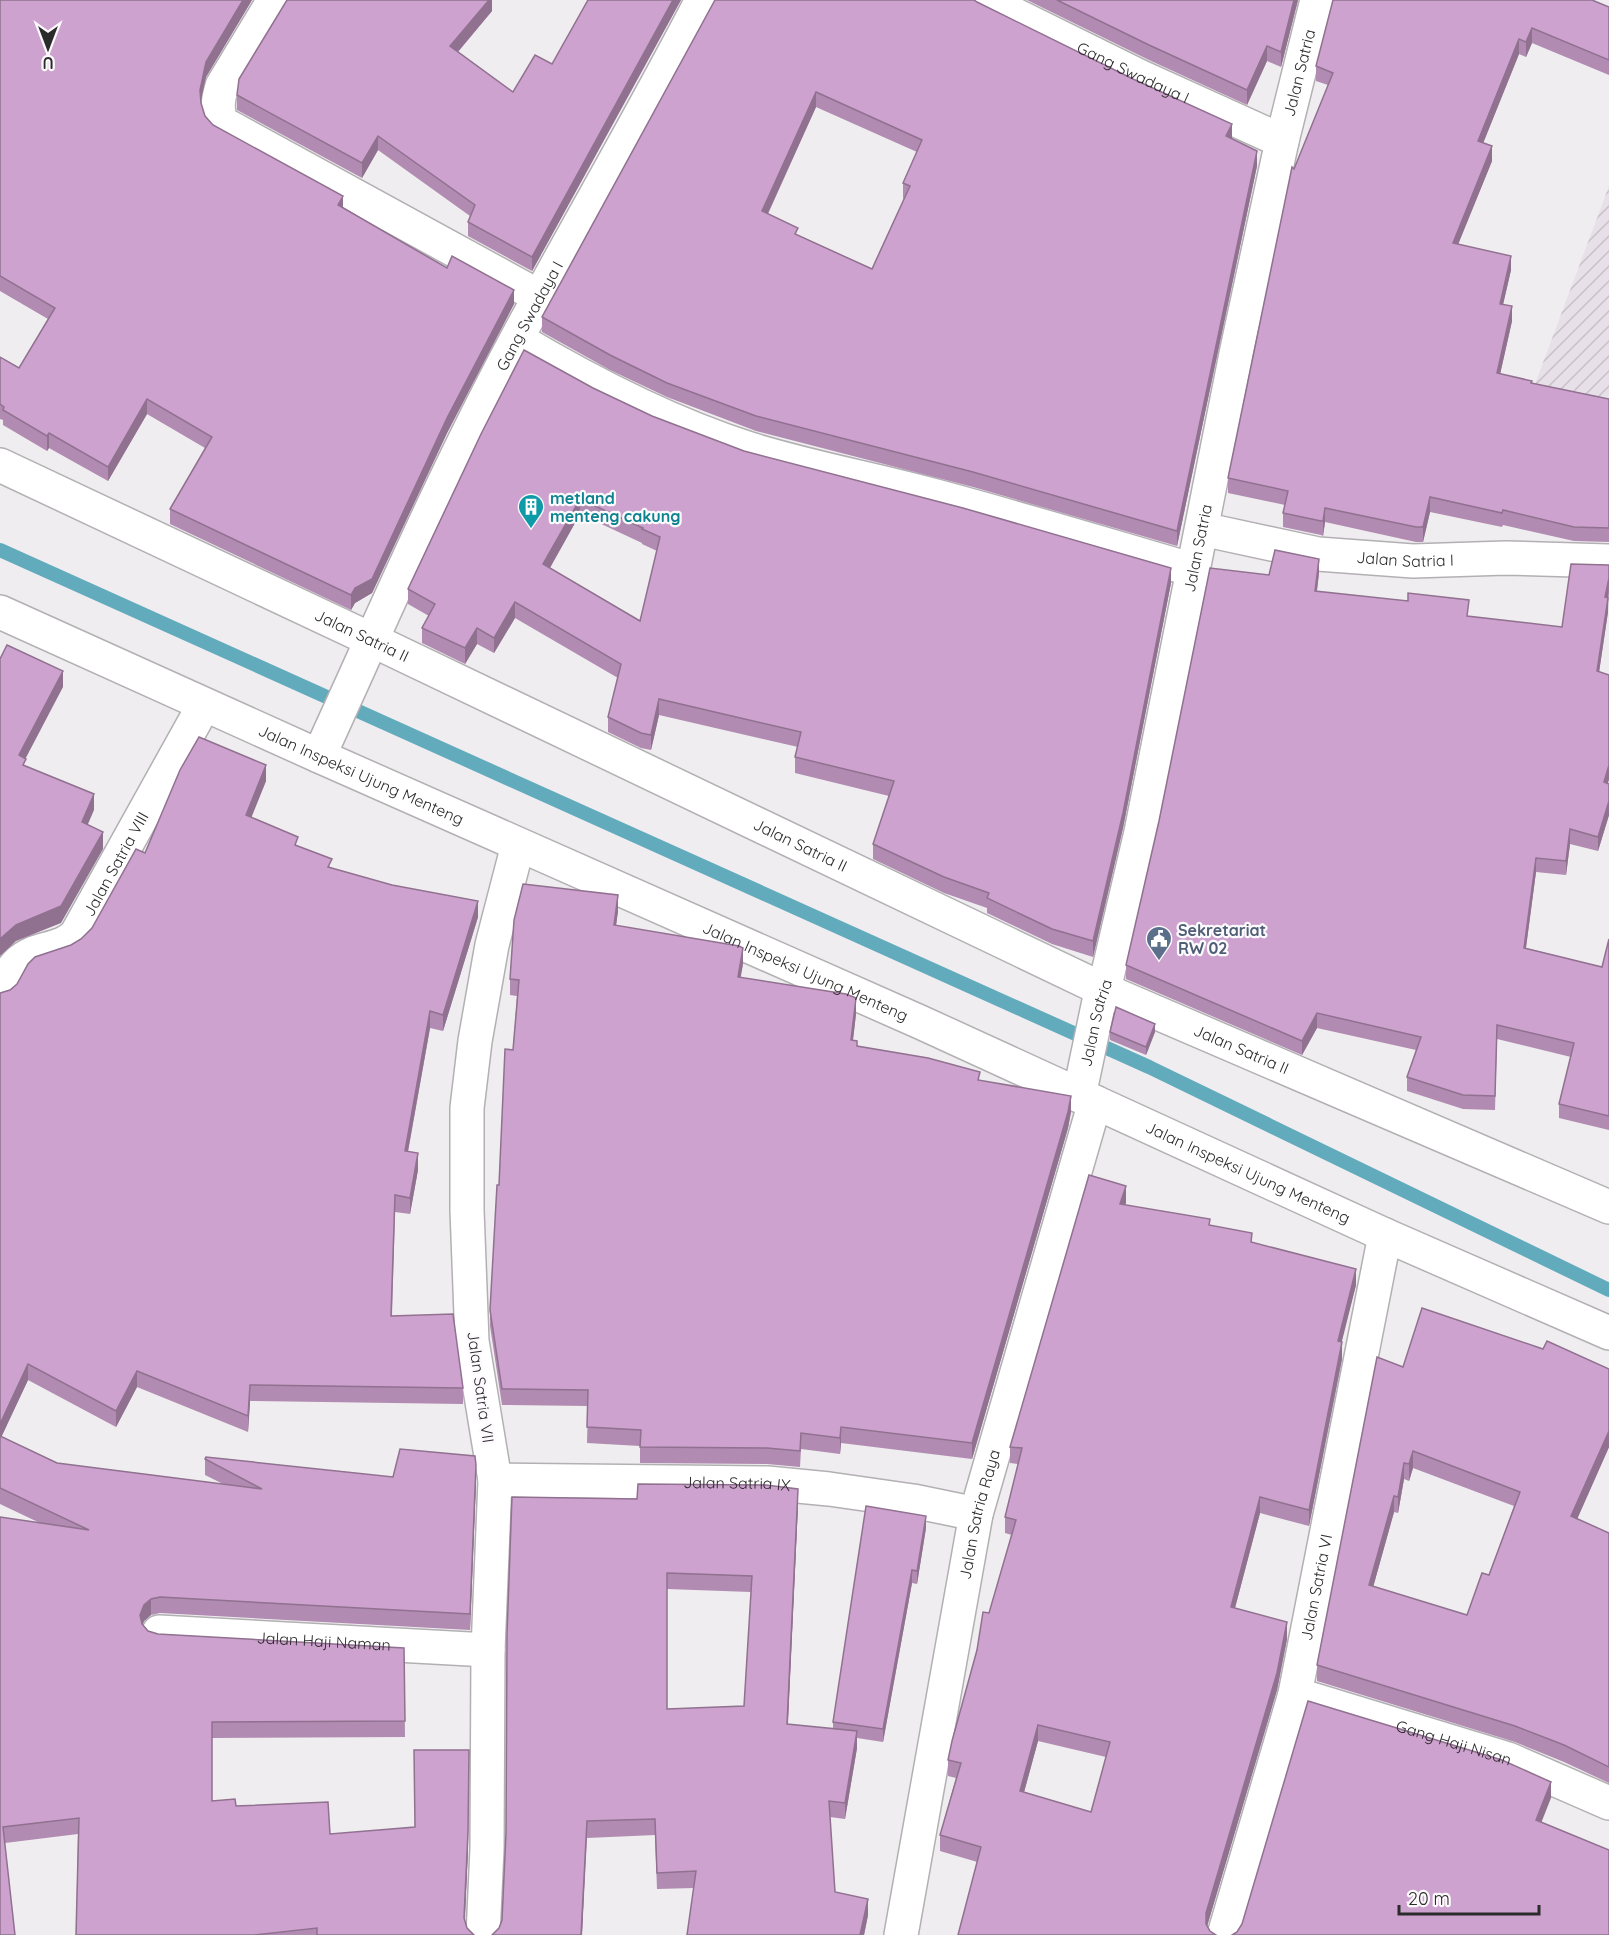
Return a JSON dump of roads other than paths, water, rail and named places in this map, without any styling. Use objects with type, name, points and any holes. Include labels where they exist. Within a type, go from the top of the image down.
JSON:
[{"type":"street","points":[[274,0],[222,86],[218,110],[222,123],[540,297]]},
{"type":"street","name":"Gang Swadaya I","points":[[325,745],[464,443],[517,339],[662,78],[702,0]]},
{"type":"street","name":"Gang Swadaya I","points":[[985,0],[1141,77],[1282,141]]},
{"type":"street","name":"Jalan Satria","points":[[1085,1094],[1101,996],[1141,832],[1203,529],[1237,348],[1282,141],[1317,0]]},
{"type":"street","points":[[517,339],[630,402],[749,448],[811,466],[884,481],[1193,570]]},
{"type":"street","name":"Jalan Satria II","points":[[0,465],[372,640],[1101,996],[1609,1207]]},
{"type":"street","name":"Jalan Satria I","points":[[1203,529],[1318,554],[1413,561],[1506,558],[1609,561]]},
{"type":"street","name":"Jalan Inspeksi Ujung Menteng","points":[[0,612],[204,705],[325,745],[518,845],[1085,1094],[1385,1235],[1609,1333]]},
{"type":"street","name":"Jalan Satria VIII","points":[[0,991],[16,964],[27,955],[68,943],[76,935],[204,705]]},
{"type":"street","name":"Jalan Satria VII","points":[[483,1935],[487,1849],[488,1650],[495,1480],[472,1341],[467,1210],[467,1108],[474,1041],[492,945],[518,845]]},
{"type":"street","name":"Jalan Satria Raya","points":[[901,1935],[976,1514],[1085,1094]]},
{"type":"street","name":"Jalan Satria VI","points":[[1224,1935],[1295,1694],[1385,1235]]},
{"type":"street","name":"Jalan Satria IX","points":[[495,1480],[767,1483],[903,1500],[976,1514]]},
{"type":"street","name":"Jalan Haji Naman","points":[[159,1632],[488,1650]]},
{"type":"street","name":"Gang Haji Nisan","points":[[1295,1694],[1508,1759],[1609,1803]]},
{"type":"waterway","points":[[0,550],[1149,1067],[1609,1290]]},
{"type":"place","name":"metland menteng cakung","points":[[531,530]]},
{"type":"place","name":"Sekretariat RW 02","points":[[1159,962]]}]
